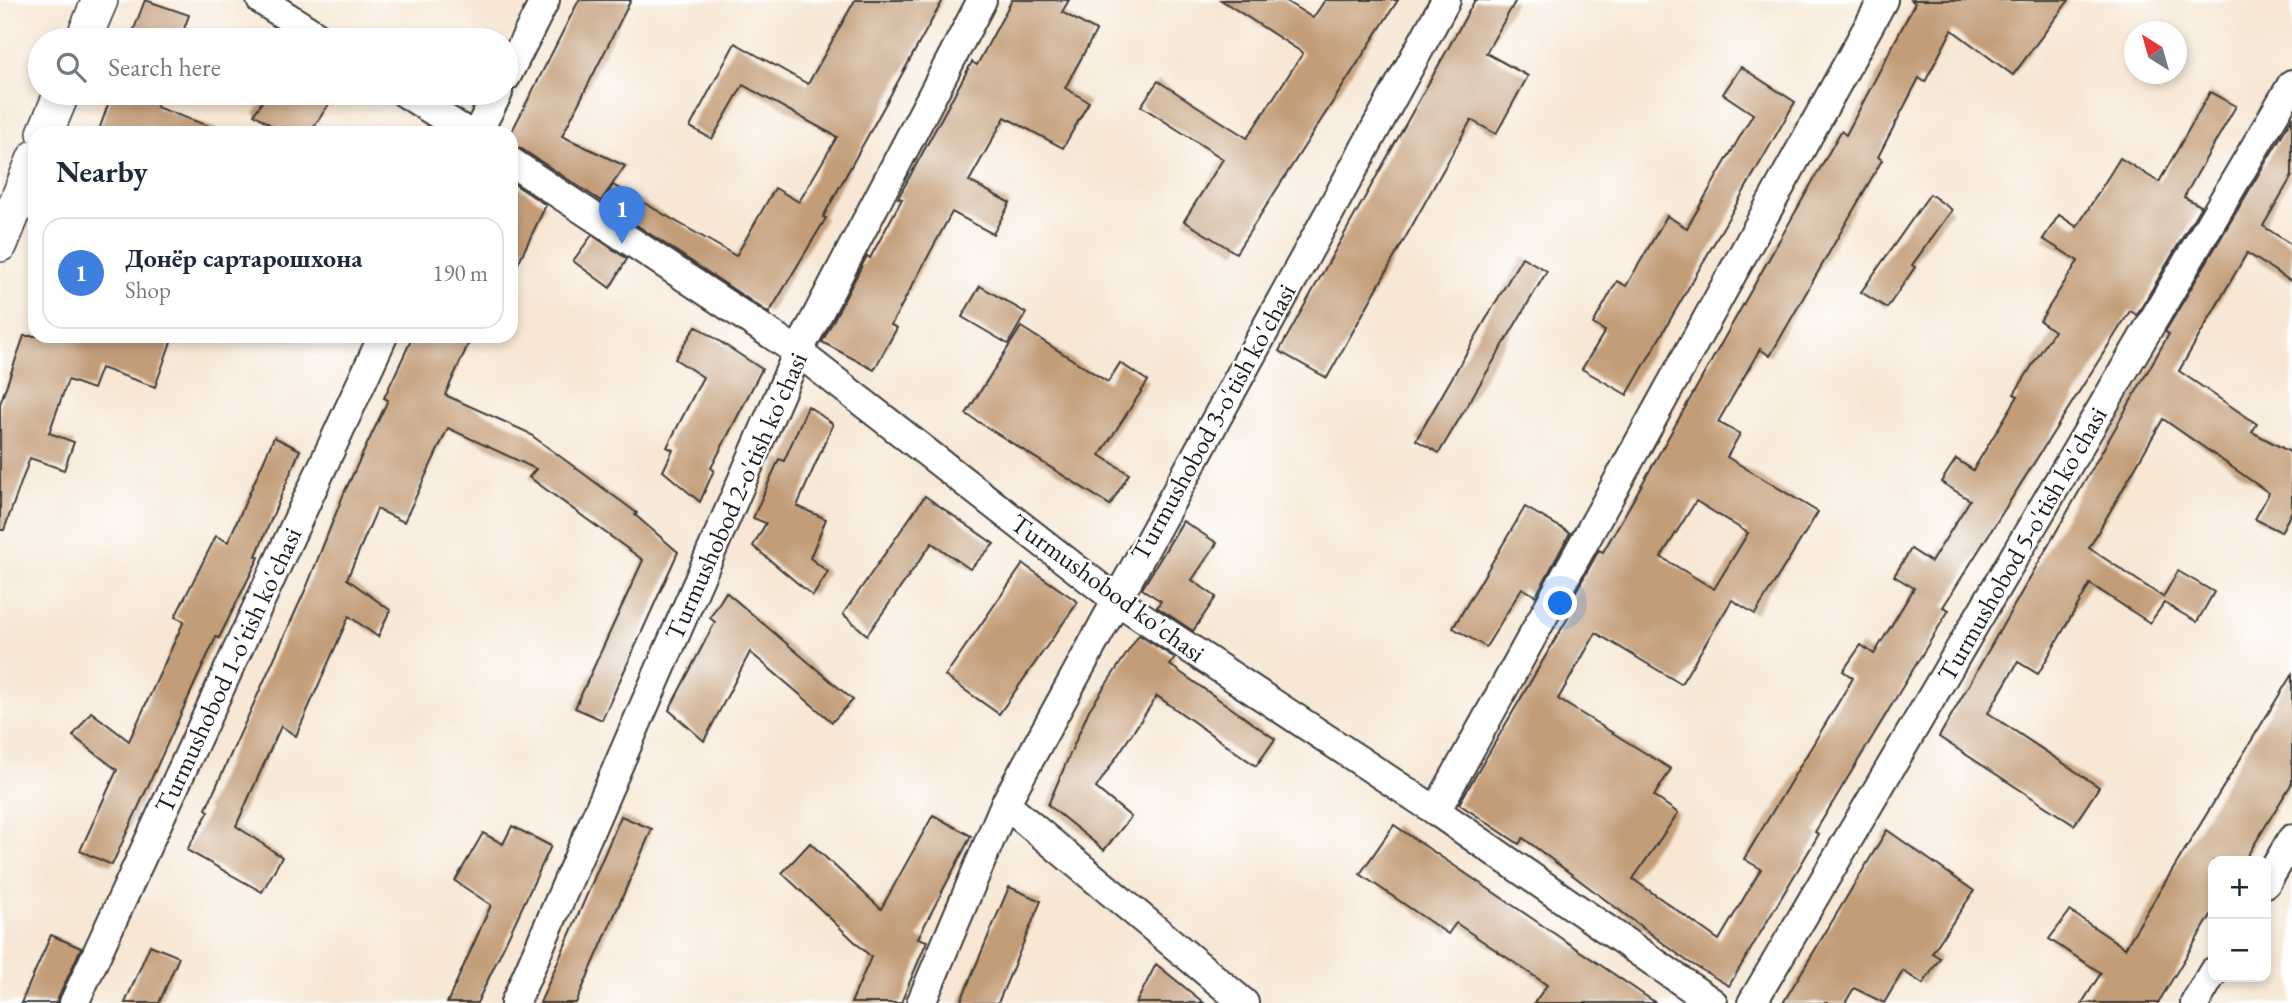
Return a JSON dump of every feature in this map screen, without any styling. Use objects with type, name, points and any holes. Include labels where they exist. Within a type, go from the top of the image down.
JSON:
[{"type":"street","points":[[88,28],[100,0]]},
{"type":"street","points":[[261,0],[304,28]]},
{"type":"street","points":[[518,53],[545,0]]},
{"type":"street","name":"Turmushobod 2-o'tish ko'chasi","points":[[514,1003],[798,352],[982,0]]},
{"type":"street","name":"Turmushobod 3-o'tish ko'chasi","points":[[921,1003],[1005,804],[1115,599],[1446,0]]},
{"type":"street","points":[[1436,811],[1882,0]]},
{"type":"street","name":"Turmushobod 5-o'tish ko'chasi","points":[[1752,1003],[2292,84]]},
{"type":"street","points":[[48,126],[57,105]]},
{"type":"street","points":[[424,105],[457,126]]},
{"type":"street","points":[[481,126],[492,105]]},
{"type":"street","name":"Turmushobod ko'chasi","points":[[518,167],[798,352],[1115,599],[1436,811],[1713,1003]]},
{"type":"street","points":[[0,244],[28,175]]},
{"type":"street","name":"Turmushobod 1-o'tish ko'chasi","points":[[74,1003],[380,343]]},
{"type":"street","points":[[1005,804],[1244,1003]]},
{"type":"street","points":[[2271,875],[2292,839]]},
{"type":"street","points":[[2195,1003],[2208,981]]},
{"type":"building","points":[[145,0],[189,15],[184,28],[134,28]]},
{"type":"building","points":[[579,0],[631,0],[562,136],[625,166],[601,201],[518,148],[518,126],[515,126]]},
{"type":"building","points":[[855,0],[943,0],[823,217],[826,218],[769,313],[602,202],[613,185],[736,256],[775,188],[799,202],[837,137],[743,85],[712,139],[690,127],[735,43],[808,84]]},
{"type":"building","points":[[1012,0],[1069,0],[1062,12],[1096,31],[1065,88],[1089,102],[1063,148],[1005,117],[969,181],[1010,203],[993,234],[952,212],[891,325],[897,328],[874,370],[822,342],[867,256],[870,258],[902,199],[898,198],[972,62],[977,65]]},
{"type":"building","points":[[1221,0],[1284,0],[1313,18],[1325,0],[1398,0],[1236,253],[1184,221],[1223,159],[1141,106],[1158,81],[1247,138],[1303,53]]},
{"type":"building","points":[[1475,0],[1516,0],[1486,53],[1528,76],[1496,134],[1471,120],[1327,378],[1279,351]]},
{"type":"building","points":[[1911,0],[2069,0],[2013,75],[1952,30],[1925,82],[1919,78],[1878,157],[1882,160],[1770,356],[1760,349],[1718,422],[1740,434],[1727,457],[1818,512],[1755,614],[1732,600],[1681,684],[1596,633],[1558,699],[1671,769],[1654,796],[1678,813],[1633,879],[1719,940],[1761,869],[1744,859],[1853,678],[1843,671],[1861,645],[1874,654],[1914,588],[1894,576],[1911,549],[1931,562],[1970,500],[1941,482],[1956,459],[1973,470],[2018,396],[2014,394],[2054,331],[2040,321],[2078,261],[2043,239],[2059,215],[2077,227],[2120,158],[2159,182],[2210,92],[2236,106],[2184,197],[2201,206],[2137,315],[2130,311],[1943,607],[1949,610],[1815,832],[1819,834],[1729,986],[1687,961],[1523,838],[1519,844],[1459,804],[1569,616],[1564,613],[1599,550],[1603,552],[1624,516],[1841,131],[1846,135],[1915,3]],"holes":[[[1696,501],[1748,533],[1714,589],[1661,557]]]},
{"type":"building","points":[[1741,67],[1795,102],[1627,395],[1582,369],[1605,331],[1593,324],[1617,281],[1626,286],[1667,216],[1687,228],[1753,114],[1723,94]]},
{"type":"building","points":[[108,105],[157,105],[156,107],[209,126],[100,126]]},
{"type":"building","points":[[260,105],[328,105],[315,126],[272,126],[254,114]]},
{"type":"building","points":[[2292,118],[2292,176],[2263,226],[2292,245],[2292,282],[2247,253],[2179,371],[2257,424],[2252,432],[2290,452],[2292,447],[2292,511],[2281,532],[2255,519],[2269,493],[2163,419],[2089,548],[2163,597],[2178,571],[2214,592],[2197,622],[2164,603],[2150,623],[2090,584],[2038,674],[2018,662],[1988,713],[2099,787],[2074,825],[1939,737],[2169,334],[2165,332]]},
{"type":"building","points":[[518,187],[546,205],[518,263]]},
{"type":"building","points":[[1930,194],[1952,210],[1912,265],[1915,267],[1887,308],[1861,292]]},
{"type":"building","points":[[592,235],[627,259],[610,288],[573,261]]},
{"type":"building","points":[[1522,257],[1547,271],[1439,453],[1416,440]]},
{"type":"building","points":[[980,286],[1026,313],[1008,344],[962,317]]},
{"type":"building","points":[[696,326],[762,369],[711,468],[714,470],[700,502],[663,471],[673,450],[667,447],[703,377],[675,359]]},
{"type":"building","points":[[1021,327],[1108,382],[1120,363],[1148,381],[1100,455],[1129,474],[1110,505],[966,414]]},
{"type":"building","points":[[24,336],[28,336],[28,343],[171,343],[155,387],[101,368],[93,389],[68,380],[49,433],[74,442],[64,470],[30,458],[4,530],[0,530],[0,404]]},
{"type":"building","points":[[410,343],[469,343],[445,395],[527,432],[637,513],[635,515],[678,552],[602,720],[575,708],[643,560],[529,477],[536,469],[448,428],[404,522],[377,509],[347,579],[390,610],[378,637],[349,616],[296,736],[281,726],[236,826],[282,857],[262,892],[187,850],[209,811],[206,809],[307,586],[344,493],[388,400],[384,398]]},
{"type":"building","points":[[808,406],[833,424],[797,506],[826,519],[810,558],[828,572],[813,596],[753,546],[766,523],[753,518],[779,459],[784,461]]},
{"type":"building","points":[[274,437],[300,450],[256,556],[259,557],[219,638],[216,637],[112,865],[80,851],[117,770],[73,736],[91,712],[129,741],[184,621],[175,617],[216,536],[228,542]]},
{"type":"building","points":[[925,496],[994,544],[970,569],[932,543],[867,635],[843,614]]},
{"type":"building","points":[[1525,507],[1570,533],[1536,596],[1522,588],[1486,647],[1453,628]]},
{"type":"building","points":[[1183,521],[1217,543],[1192,580],[1216,597],[1193,631],[1157,607],[1161,601],[1142,589]]},
{"type":"building","points":[[1023,564],[1078,602],[999,714],[945,676]]},
{"type":"building","points":[[726,592],[853,700],[832,722],[750,652],[704,741],[669,710],[715,622],[710,618]]},
{"type":"building","points":[[1139,635],[1175,658],[1170,665],[1275,739],[1256,766],[1157,696],[1096,788],[1131,817],[1104,850],[1048,805],[1089,710]]},
{"type":"building","points":[[2292,674],[2292,783],[2247,856],[2208,856],[2208,920],[2158,1003],[2082,1003],[2101,973],[2049,939],[2070,911],[2125,948]]},
{"type":"building","points":[[933,815],[971,836],[918,938],[927,941],[901,1003],[851,1003],[871,957],[782,873],[810,843],[881,909]]},
{"type":"building","points":[[621,816],[652,829],[576,1003],[540,1003]]},
{"type":"building","points":[[1394,825],[1656,1003],[1534,1003],[1547,985],[1456,923],[1448,934],[1360,874]]},
{"type":"building","points":[[512,826],[551,846],[477,1003],[447,1003],[491,905],[455,881],[483,833],[503,844]]},
{"type":"building","points":[[1887,830],[1974,891],[1932,953],[1940,958],[1923,984],[1903,971],[1884,1003],[1854,988],[1845,1003],[1783,1003]]},
{"type":"building","points":[[1009,887],[1041,901],[998,1003],[960,1003]]},
{"type":"building","points":[[51,935],[81,948],[56,1003],[21,1003]]},
{"type":"building","points":[[150,945],[179,957],[159,1003],[125,1003]]},
{"type":"building","points":[[1156,964],[1204,1003],[1136,1003]]},
{"type":"place","name":"Донёр сартарошхона","points":[[622,244]]}]
